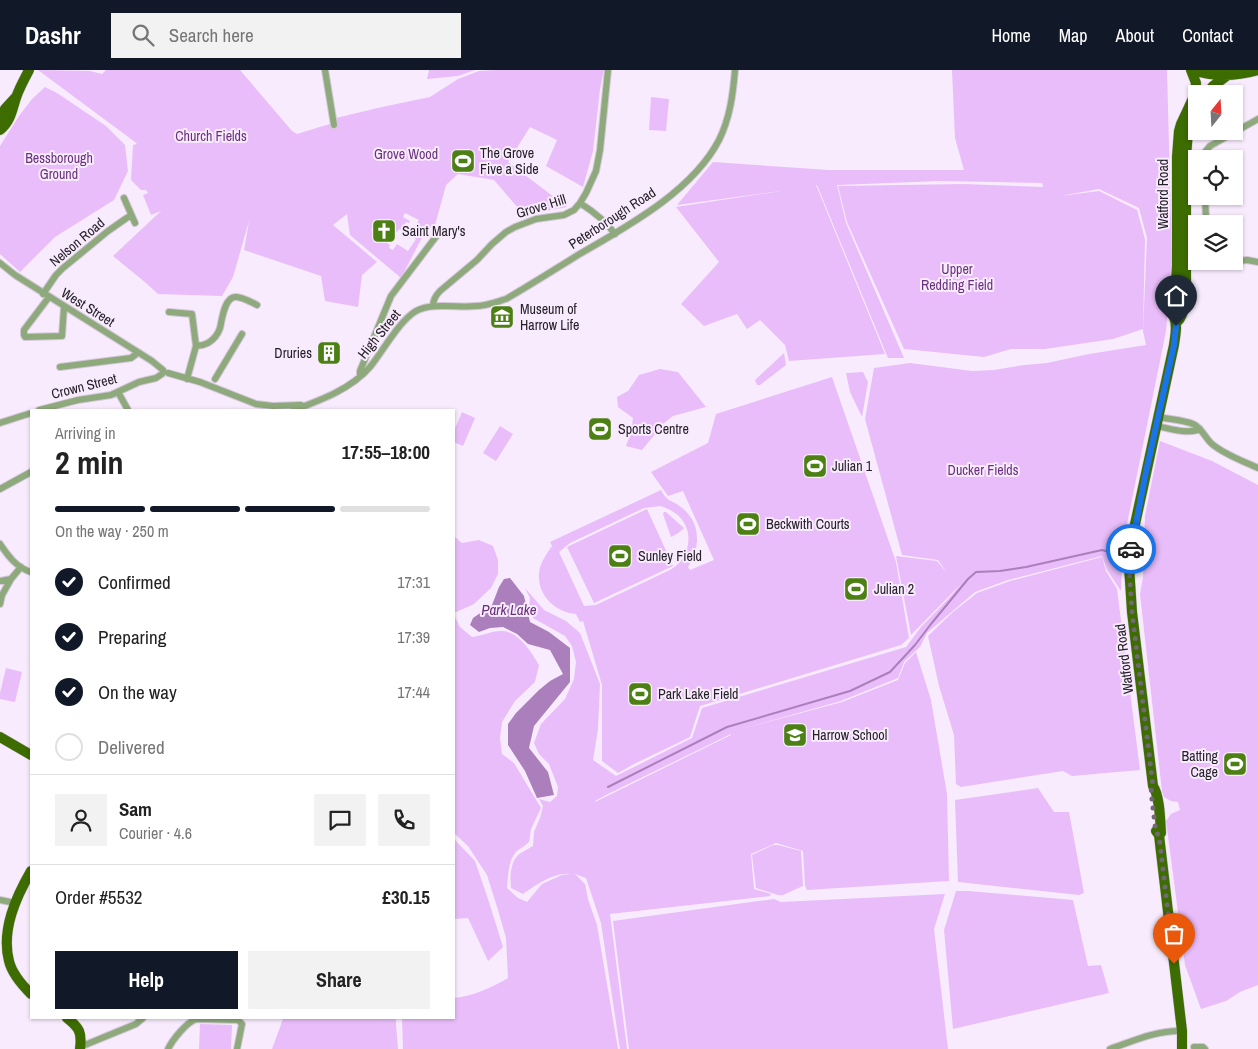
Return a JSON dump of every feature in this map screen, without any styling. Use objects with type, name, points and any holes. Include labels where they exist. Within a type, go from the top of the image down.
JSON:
[{"type":"main road","points":[[0,130],[13,113],[17,96],[29,70]]},
{"type":"main road","points":[[1192,70],[1205,74],[1244,74],[1258,70]]},
{"type":"main road","name":"Watford Road","points":[[1182,265],[1177,157],[1179,131],[1195,94],[1196,83],[1192,70]]},
{"type":"main road","points":[[1214,85],[1228,74]]},
{"type":"main road","points":[[0,118],[5,109],[17,96]]},
{"type":"main road","name":"Watford Road","points":[[1182,1049],[1182,1031],[1159,835],[1161,833],[1156,791],[1153,786],[1132,612],[1129,566],[1132,538],[1174,345],[1177,322],[1174,317],[1182,265],[1188,131]]},
{"type":"main road","points":[[0,736],[30,754]]},
{"type":"main road","points":[[30,873],[15,903],[8,937],[9,962],[15,975],[30,993]]},
{"type":"main road","points":[[68,1019],[80,1031],[80,1048]]},
{"type":"street","points":[[325,70],[334,125]]},
{"type":"street","name":"Grove Hill","points":[[433,306],[435,297],[440,291],[477,260],[506,232],[536,219],[564,215],[574,210],[580,203],[596,171],[608,70]]},
{"type":"street","name":"Peterborough Road","points":[[433,306],[476,306],[492,304],[506,299],[615,234],[659,204],[693,176],[718,141],[728,118],[735,70]]},
{"type":"street","points":[[1207,150],[1210,146],[1258,118]]},
{"type":"street","points":[[124,198],[134,223]]},
{"type":"street","points":[[580,203],[600,217],[615,234]]},
{"type":"street","name":"Nelson Road","points":[[64,307],[62,336],[26,337],[24,335],[24,330],[56,275],[108,231],[131,215]]},
{"type":"street","points":[[360,376],[360,371],[390,296],[438,234]]},
{"type":"street","points":[[1182,265],[1247,260],[1258,262]]},
{"type":"street","name":"West Street","points":[[0,263],[14,275],[152,361],[165,372],[187,379],[213,383],[226,393],[264,406],[305,406]]},
{"type":"street","points":[[196,346],[207,344],[216,336],[225,307],[232,297],[241,298],[257,305]]},
{"type":"street","name":"High Street","points":[[297,409],[336,393],[360,376],[409,316],[418,310],[433,306]]},
{"type":"street","points":[[169,312],[192,314],[196,346],[187,379]]},
{"type":"street","points":[[213,383],[242,334]]},
{"type":"street","points":[[60,368],[131,358],[137,352]]},
{"type":"street","name":"Crown Street","points":[[43,409],[78,400],[105,397],[139,382],[156,378],[165,372]]},
{"type":"street","points":[[118,392],[127,409]]},
{"type":"street","points":[[0,423],[30,413]]},
{"type":"street","points":[[1157,422],[1193,424],[1200,429],[1215,447],[1258,468]]},
{"type":"street","points":[[0,488],[30,473]]},
{"type":"street","points":[[0,544],[2,552],[13,562],[30,572]]},
{"type":"street","points":[[0,604],[2,595],[11,579],[21,567]]},
{"type":"street","points":[[0,581],[11,579]]},
{"type":"street","points":[[0,900],[15,903]]},
{"type":"street","points":[[80,1048],[136,1024],[142,1019]]},
{"type":"street","points":[[168,1049],[190,1021],[196,1019],[238,1020],[242,1024],[237,1049]]},
{"type":"street","points":[[1110,1049],[1155,1034],[1174,1030],[1182,1031]]},
{"type":"street","points":[[1194,1047],[1203,1047],[1204,1049]]},
{"type":"green space","points":[[38,70],[90,71],[102,74],[106,70],[240,70],[292,131],[297,134],[336,122],[336,118],[430,97],[458,79],[479,71],[604,70],[593,151],[583,187],[546,166],[557,140],[530,127],[508,162],[567,207],[524,215],[494,180],[458,174],[446,185],[434,229],[428,226],[401,278],[350,235],[347,214],[333,225],[377,262],[362,275],[358,307],[325,301],[321,276],[244,250],[249,221],[233,277],[222,296],[158,294],[113,256],[161,211],[151,215],[143,195],[148,193],[146,190],[141,190],[131,180],[133,145],[137,144]],"holes":[[[405,213],[419,220],[415,227],[413,226],[412,228],[415,229],[414,232],[411,230],[409,234],[416,239],[408,251],[397,244],[393,250],[389,248],[390,245],[384,241],[382,243],[379,241],[380,239],[375,236],[376,233],[371,230],[375,225],[380,227],[382,223],[387,226],[388,224],[391,225],[390,228],[397,232],[399,229],[404,232],[406,222],[409,223],[410,221],[403,217]]]},
{"type":"green space","points":[[429,70],[475,70],[458,76],[427,79]]},
{"type":"green space","points":[[952,70],[1167,70],[1172,261],[1166,331],[1124,539],[1121,591],[1107,570],[1102,556],[1008,580],[975,592],[927,633],[920,647],[904,662],[898,678],[841,701],[738,730],[842,702],[898,680],[905,663],[916,652],[931,700],[947,794],[949,881],[807,890],[805,886],[803,851],[776,843],[751,854],[754,889],[771,894],[770,896],[610,914],[627,1049],[620,1049],[601,923],[586,878],[575,874],[585,884],[597,925],[618,1049],[403,1049],[402,1019],[455,1019],[455,998],[482,991],[508,978],[506,938],[487,875],[468,846],[455,834],[455,617],[460,627],[472,637],[491,632],[509,632],[520,639],[539,665],[535,682],[515,701],[502,722],[500,738],[502,754],[514,763],[541,808],[531,829],[529,842],[513,856],[509,869],[507,888],[518,898],[527,902],[542,884],[562,875],[570,874],[558,875],[552,877],[523,894],[511,888],[511,871],[515,858],[533,846],[534,832],[543,806],[539,799],[550,802],[557,796],[558,787],[549,764],[539,754],[534,743],[541,724],[565,699],[574,679],[576,662],[572,646],[565,636],[533,618],[529,609],[530,598],[525,588],[544,610],[566,621],[580,633],[600,684],[598,729],[593,760],[616,776],[692,738],[702,708],[906,647],[921,627],[961,584],[911,635],[896,556],[937,561],[947,573],[938,560],[902,555],[865,419],[874,368],[910,363],[972,371],[994,370],[1047,363],[1146,345],[1143,331],[1147,238],[1139,208],[1099,189],[1060,196],[1099,191],[1137,210],[1145,239],[1143,329],[1113,339],[1045,349],[1011,349],[984,357],[904,349],[847,222],[838,186],[963,184],[1043,187],[1042,183],[941,181],[837,185],[846,223],[904,358],[888,358],[817,185],[885,354],[789,361],[785,345],[760,320],[747,329],[737,314],[704,326],[681,304],[719,262],[676,207],[781,191],[677,205],[713,162],[829,170],[964,170],[955,138]],"holes":[[[731,734],[731,735],[595,802],[608,794]]]},
{"type":"green space","name":"Bessborough Ground","points":[[45,87],[106,126],[125,145],[128,171],[114,200],[55,237],[20,272],[0,254],[0,146],[19,116],[32,99]]},
{"type":"green space","points":[[651,97],[669,99],[666,131],[649,130]]},
{"type":"green space","points":[[784,353],[786,365],[760,385],[757,385],[755,380]]},
{"type":"green space","points":[[660,369],[678,372],[706,407],[673,416],[664,423],[642,450],[626,446],[633,418],[618,407],[617,397],[628,391],[639,375]]},
{"type":"green space","points":[[863,372],[868,382],[862,417],[850,392],[846,373]]},
{"type":"green space","points":[[832,377],[896,562],[909,638],[901,645],[700,706],[690,737],[618,773],[602,761],[602,685],[583,621],[580,622],[576,614],[560,609],[547,599],[540,585],[540,567],[552,546],[550,542],[661,490],[668,499],[688,513],[695,527],[697,543],[688,567],[690,570],[714,560],[683,491],[668,496],[651,472],[708,443],[716,414]],"holes":[[[661,506],[675,513],[682,519],[686,527],[688,543],[683,559],[670,570],[596,605],[584,606],[559,552],[570,543],[644,508]]]},
{"type":"green space","points":[[462,412],[475,418],[463,446],[455,442],[455,429]]},
{"type":"green space","points":[[500,426],[513,434],[496,461],[483,453]]},
{"type":"green space","points":[[1160,441],[1212,461],[1258,485],[1258,985],[1240,992],[1226,1001],[1201,1009],[1185,965],[1166,821],[1171,814],[1180,810],[1178,802],[1164,797],[1162,791],[1140,594],[1143,577],[1145,516]]},
{"type":"green space","name":"Sunley Field","points":[[647,509],[673,566],[594,603],[567,547]]},
{"type":"green space","points":[[664,512],[684,528],[671,537],[663,514]]},
{"type":"green space","points":[[455,537],[462,543],[479,540],[493,546],[498,560],[498,574],[491,588],[474,604],[455,613]]},
{"type":"green space","points":[[1102,557],[1106,571],[1117,589],[1140,770],[1072,776],[1063,771],[961,787],[956,784],[954,735],[939,686],[928,636],[953,612],[977,593],[1010,581]]},
{"type":"green space","points":[[6,668],[22,672],[15,702],[0,699]]},
{"type":"green space","points":[[1038,788],[1054,812],[1069,812],[1084,893],[1079,895],[958,882],[955,800]]},
{"type":"green space","points":[[455,840],[475,861],[503,947],[488,961],[468,918],[455,919]]},
{"type":"green space","points":[[773,845],[801,851],[803,886],[783,895],[756,888],[752,855]]},
{"type":"green space","points":[[956,891],[1073,900],[1088,966],[1101,965],[1109,993],[953,1029],[944,930]]},
{"type":"green space","points":[[945,894],[934,929],[948,1049],[629,1049],[613,921],[774,899],[781,902]]},
{"type":"green space","points":[[283,1019],[396,1019],[398,1049],[272,1049]]},
{"type":"green space","points":[[200,1024],[232,1025],[231,1049],[199,1049]]},
{"type":"water","name":"Park Lake","points":[[510,578],[524,596],[530,622],[549,632],[570,648],[570,682],[534,726],[529,748],[548,772],[554,795],[537,798],[525,771],[508,745],[508,724],[539,690],[563,674],[550,650],[528,644],[517,634],[503,627],[490,628],[479,632],[470,625],[473,618],[492,605],[504,579]]},
{"type":"waterway","points":[[608,787],[727,727],[850,691],[890,672],[915,645],[968,579],[976,572],[1026,567],[1102,550],[1113,553]]},
{"type":"way so far","points":[[1131,549],[1129,566],[1132,612],[1153,786],[1151,791],[1156,833],[1159,835],[1174,964]]},
{"type":"place","name":"The Grove Five a Side","points":[[463,161]]},
{"type":"place","name":"Saint Mary's","points":[[384,231]]},
{"type":"place","name":"Museum of Harrow Life","points":[[502,317]]},
{"type":"place","name":"Druries","points":[[329,353]]},
{"type":"place","name":"Sports Centre","points":[[600,429]]},
{"type":"place","name":"Julian 1","points":[[815,466]]},
{"type":"place","name":"Beckwith Courts","points":[[748,524]]},
{"type":"place","name":"Sunley Field","points":[[620,556]]},
{"type":"place","name":"Julian 2","points":[[856,589]]},
{"type":"place","name":"Park Lake Field","points":[[640,694]]},
{"type":"place","name":"Harrow School","points":[[795,735]]},
{"type":"place","name":"Batting Cage","points":[[1235,764]]},
{"type":"route","points":[[1131,549],[1174,345],[1176,326]]},
{"type":"park label","name":"Church Fields","points":[[211,136]]},
{"type":"park label","name":"Grove Wood","points":[[406,154]]},
{"type":"park label","name":"Upper Redding Field","points":[[957,277]]},
{"type":"park label","name":"Ducker Fields","points":[[983,470]]}]
